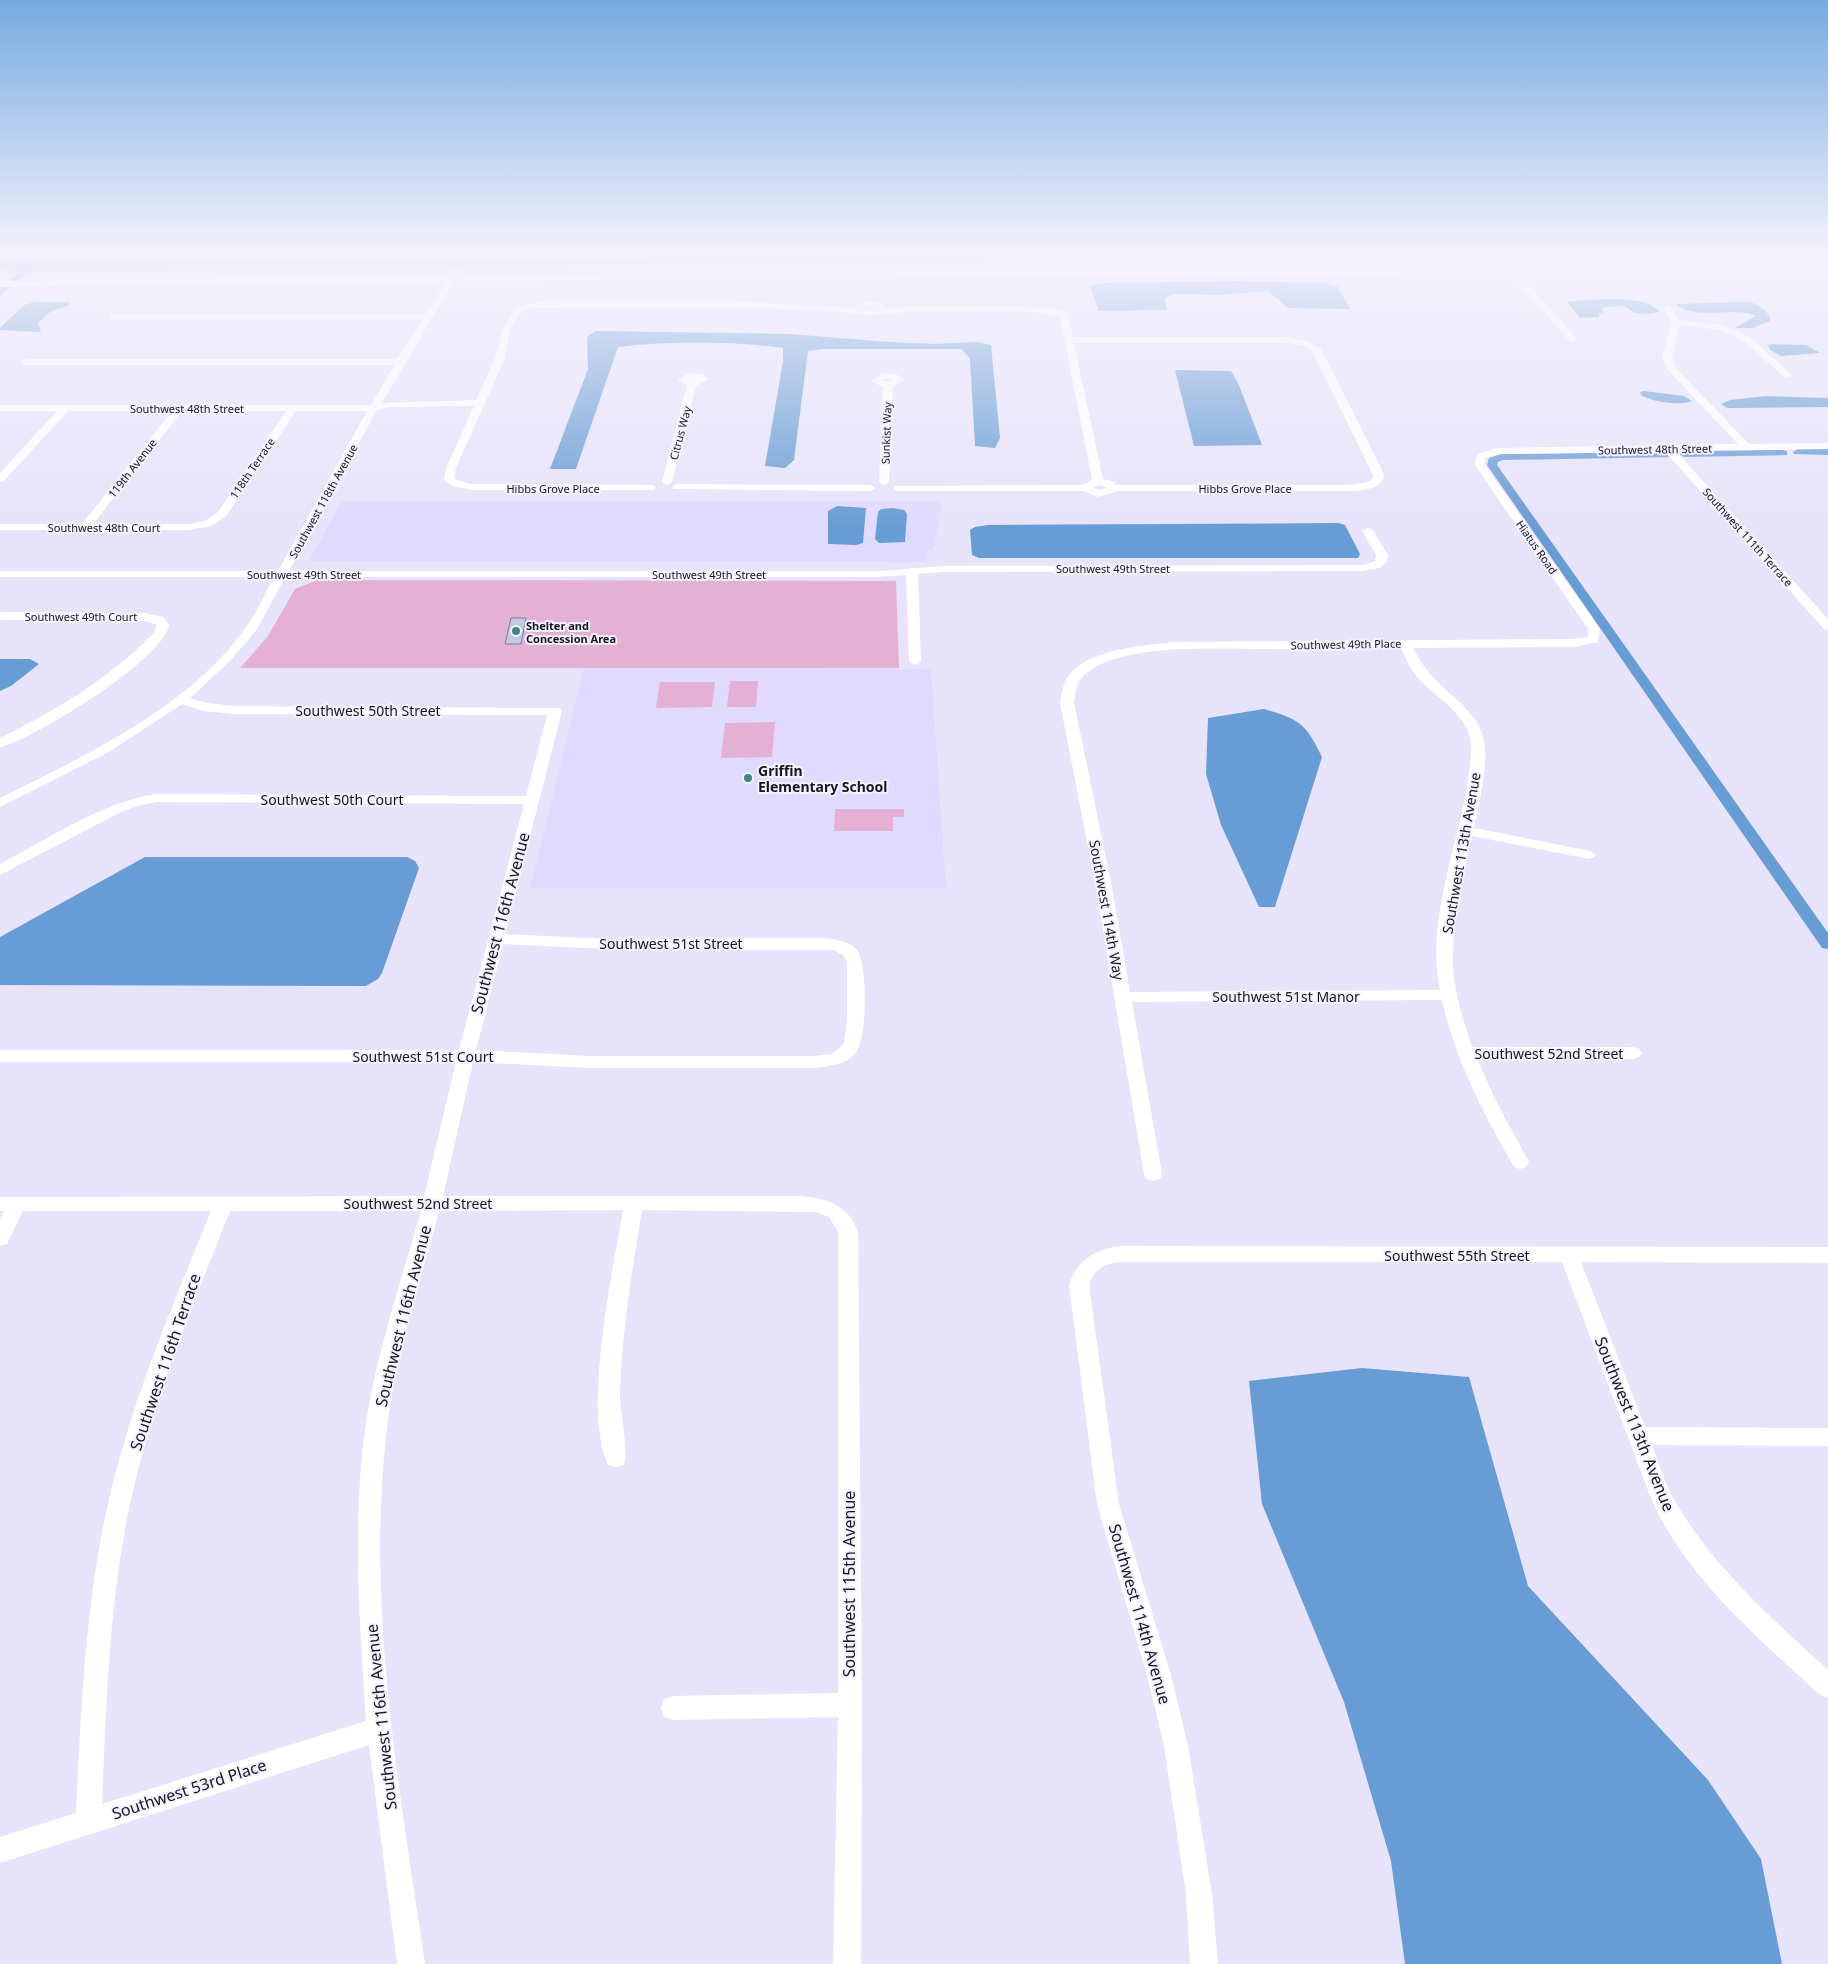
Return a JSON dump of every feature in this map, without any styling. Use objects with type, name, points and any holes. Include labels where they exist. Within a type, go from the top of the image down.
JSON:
[{"type":"street","name":"Southwest 118th Avenue","points":[[0,803],[115,744],[183,700],[202,683],[244,638],[410,345]]},
{"type":"street","points":[[479,407],[503,352],[504,345]]},
{"type":"street","points":[[1071,345],[1098,482]]},
{"type":"street","points":[[1307,345],[1316,349],[1379,474],[1376,482]]},
{"type":"street","points":[[1670,345],[1667,356],[1672,369],[1746,447]]},
{"type":"street","points":[[1753,345],[1788,376]]},
{"type":"street","points":[[26,362],[400,362]]},
{"type":"street","name":"Citrus Way","points":[[661,489],[692,384]]},
{"type":"street","name":"Sunkist Way","points":[[888,385],[889,489]]},
{"type":"street","name":"Southwest 48th Street","points":[[0,408],[374,408],[384,411],[479,407]]},
{"type":"street","name":"Hibbs Grove Place","points":[[479,407],[450,474],[449,480],[456,484],[471,487],[661,489]]},
{"type":"street","points":[[0,479],[65,408]]},
{"type":"street","name":"119th Avenue","points":[[85,527],[179,408]]},
{"type":"street","name":"118th Terrace","points":[[208,524],[222,514],[293,408]]},
{"type":"street","name":"Southwest 48th Street","points":[[1482,456],[1497,451],[1828,446]]},
{"type":"street","name":"Southwest 111th Terrace","points":[[1667,448],[1828,626]]},
{"type":"street","name":"Hiatus Road","points":[[1482,456],[1479,464],[1594,630],[1594,639]]},
{"type":"street","points":[[661,489],[674,484],[677,488],[871,488],[874,484],[889,489],[1086,488],[1090,492],[1098,494],[1108,493],[1114,488],[1110,484],[1098,482],[1089,484],[1086,488]]},
{"type":"street","name":"Hibbs Grove Place","points":[[1114,488],[1350,488],[1363,487],[1376,482]]},
{"type":"street","name":"Southwest 48th Court","points":[[0,527],[189,527],[208,524]]},
{"type":"street","name":"Southwest 49th Street","points":[[0,574],[877,574],[912,570],[1364,568],[1376,566],[1381,562],[1382,555],[1368,531]]},
{"type":"street","points":[[912,570],[915,661]]},
{"type":"street","name":"Southwest 49th Court","points":[[0,616],[138,616],[161,621],[163,629],[120,672],[78,702],[0,744]]},
{"type":"street","name":"Southwest 49th Place","points":[[1100,659],[1136,650],[1175,646],[1575,643],[1594,639]]},
{"type":"street","name":"Southwest 113th Avenue","points":[[1405,644],[1416,668],[1466,717],[1478,741],[1467,831],[1447,923],[1445,960],[1450,994],[1466,1053],[1487,1104],[1520,1162]]},
{"type":"street","name":"Southwest 114th Way","points":[[1100,659],[1083,670],[1070,685],[1067,703],[1103,882],[1153,1174]]},
{"type":"street","name":"Southwest 50th Street","points":[[183,700],[204,707],[224,710],[556,712]]},
{"type":"street","name":"Southwest 116th Avenue","points":[[411,1964],[379,1729],[368,1569],[374,1445],[388,1366],[432,1203],[466,1056],[556,712]]},
{"type":"street","name":"Southwest 50th Court","points":[[134,802],[156,798],[532,800]]},
{"type":"street","points":[[0,870],[114,810],[134,802]]},
{"type":"street","points":[[1467,831],[1590,856]]},
{"type":"street","name":"Southwest 51st Street","points":[[496,939],[607,944],[821,943],[845,948],[851,954],[855,963],[855,1028],[854,1043],[844,1055]]},
{"type":"street","name":"Southwest 51st Manor","points":[[1122,997],[1450,994]]},
{"type":"street","name":"Southwest 52nd Street","points":[[1466,1053],[1633,1053]]},
{"type":"street","name":"Southwest 51st Court","points":[[0,1056],[521,1056],[589,1062],[814,1062],[826,1061],[844,1055]]},
{"type":"street","name":"Southwest 52nd Street","points":[[9,1204],[432,1203],[633,1205],[805,1203],[835,1209]]},
{"type":"street","points":[[0,1239],[9,1204]]},
{"type":"street","name":"Southwest 116th Terrace","points":[[89,1821],[94,1679],[104,1591],[119,1504],[148,1401],[223,1204]]},
{"type":"street","points":[[616,1458],[610,1432],[609,1393],[614,1341],[633,1205]]},
{"type":"street","name":"Southwest 115th Avenue","points":[[835,1209],[843,1217],[848,1232],[850,1705],[847,1964]]},
{"type":"street","name":"Southwest 55th Street","points":[[1088,1266],[1102,1257],[1119,1254],[1828,1255]]},
{"type":"street","name":"Southwest 113th Avenue","points":[[1569,1256],[1663,1501],[1697,1555],[1748,1614],[1828,1686]]},
{"type":"street","name":"Southwest 114th Avenue","points":[[1088,1266],[1082,1275],[1079,1285],[1108,1504],[1159,1675],[1176,1746],[1199,1894],[1204,1964]]},
{"type":"street","points":[[1638,1436],[1828,1437]]},
{"type":"street","points":[[674,1708],[850,1705]]},
{"type":"street","name":"Southwest 53rd Place","points":[[0,1850],[379,1729]]},
{"type":"shaded area","points":[[342,501],[942,501],[934,548],[927,551],[928,562],[309,561]]},
{"type":"shaded area","points":[[317,580],[896,581],[899,668],[240,668],[268,636],[295,589]]},
{"type":"shaded area","name":"Griffin Elementary School","points":[[584,668],[931,669],[946,888],[530,888]]},
{"type":"shaded area","points":[[730,681],[758,681],[756,707],[727,707]]},
{"type":"shaded area","points":[[660,682],[715,682],[712,707],[656,708]]},
{"type":"shaded area","points":[[775,722],[772,757],[721,758],[725,723]]},
{"type":"shaded area","points":[[835,809],[904,809],[904,817],[893,817],[893,831],[834,831]]},
{"type":"water","points":[[587,345],[645,345],[618,347],[576,469],[550,469],[588,369]]},
{"type":"water","points":[[744,345],[991,345],[1000,438],[995,448],[975,446],[970,359],[962,349],[823,349],[808,351],[794,460],[785,468],[765,466],[783,361],[783,348]]},
{"type":"water","points":[[1768,345],[1806,345],[1820,353],[1781,356],[1770,350]]},
{"type":"water","points":[[1175,370],[1231,371],[1239,385],[1262,445],[1194,446]]},
{"type":"water","points":[[1640,392],[1684,396],[1692,401],[1673,403],[1659,401],[1641,395]]},
{"type":"water","points":[[1766,396],[1828,398],[1828,407],[1727,408],[1721,404],[1730,400]]},
{"type":"water","points":[[837,506],[866,508],[863,543],[856,545],[828,544],[828,511]]},
{"type":"water","points":[[893,508],[904,510],[907,514],[905,542],[879,543],[875,539],[878,512],[881,509]]},
{"type":"water","points":[[1338,523],[1345,525],[1360,554],[1358,558],[979,558],[972,555],[970,530],[975,527],[988,525]]},
{"type":"water","points":[[0,659],[30,659],[39,664],[11,686],[0,691]]},
{"type":"water","points":[[1264,709],[1286,716],[1300,724],[1311,737],[1322,757],[1275,907],[1259,907],[1221,825],[1206,774],[1208,718]]},
{"type":"water","points":[[145,857],[407,857],[415,861],[419,868],[382,973],[378,979],[366,986],[0,985],[0,937]]},
{"type":"water","points":[[1362,1368],[1469,1377],[1528,1586],[1708,1780],[1761,1859],[1782,1964],[1405,1964],[1391,1861],[1344,1702],[1262,1504],[1249,1381]]},
{"type":"building","name":"Shelter and Concession Area","points":[[511,618],[526,618],[521,644],[505,644]]},
{"type":"waterway","points":[[1798,452],[1828,452]]},
{"type":"waterway","points":[[1684,454],[1783,453]]},
{"type":"waterway","points":[[1669,455],[1502,457],[1493,460],[1492,465],[1828,944]]},
{"type":"place","name":"Shelter and Concession Area","points":[[516,631]]},
{"type":"place","name":"Griffin Elementary School","points":[[748,778]]}]
